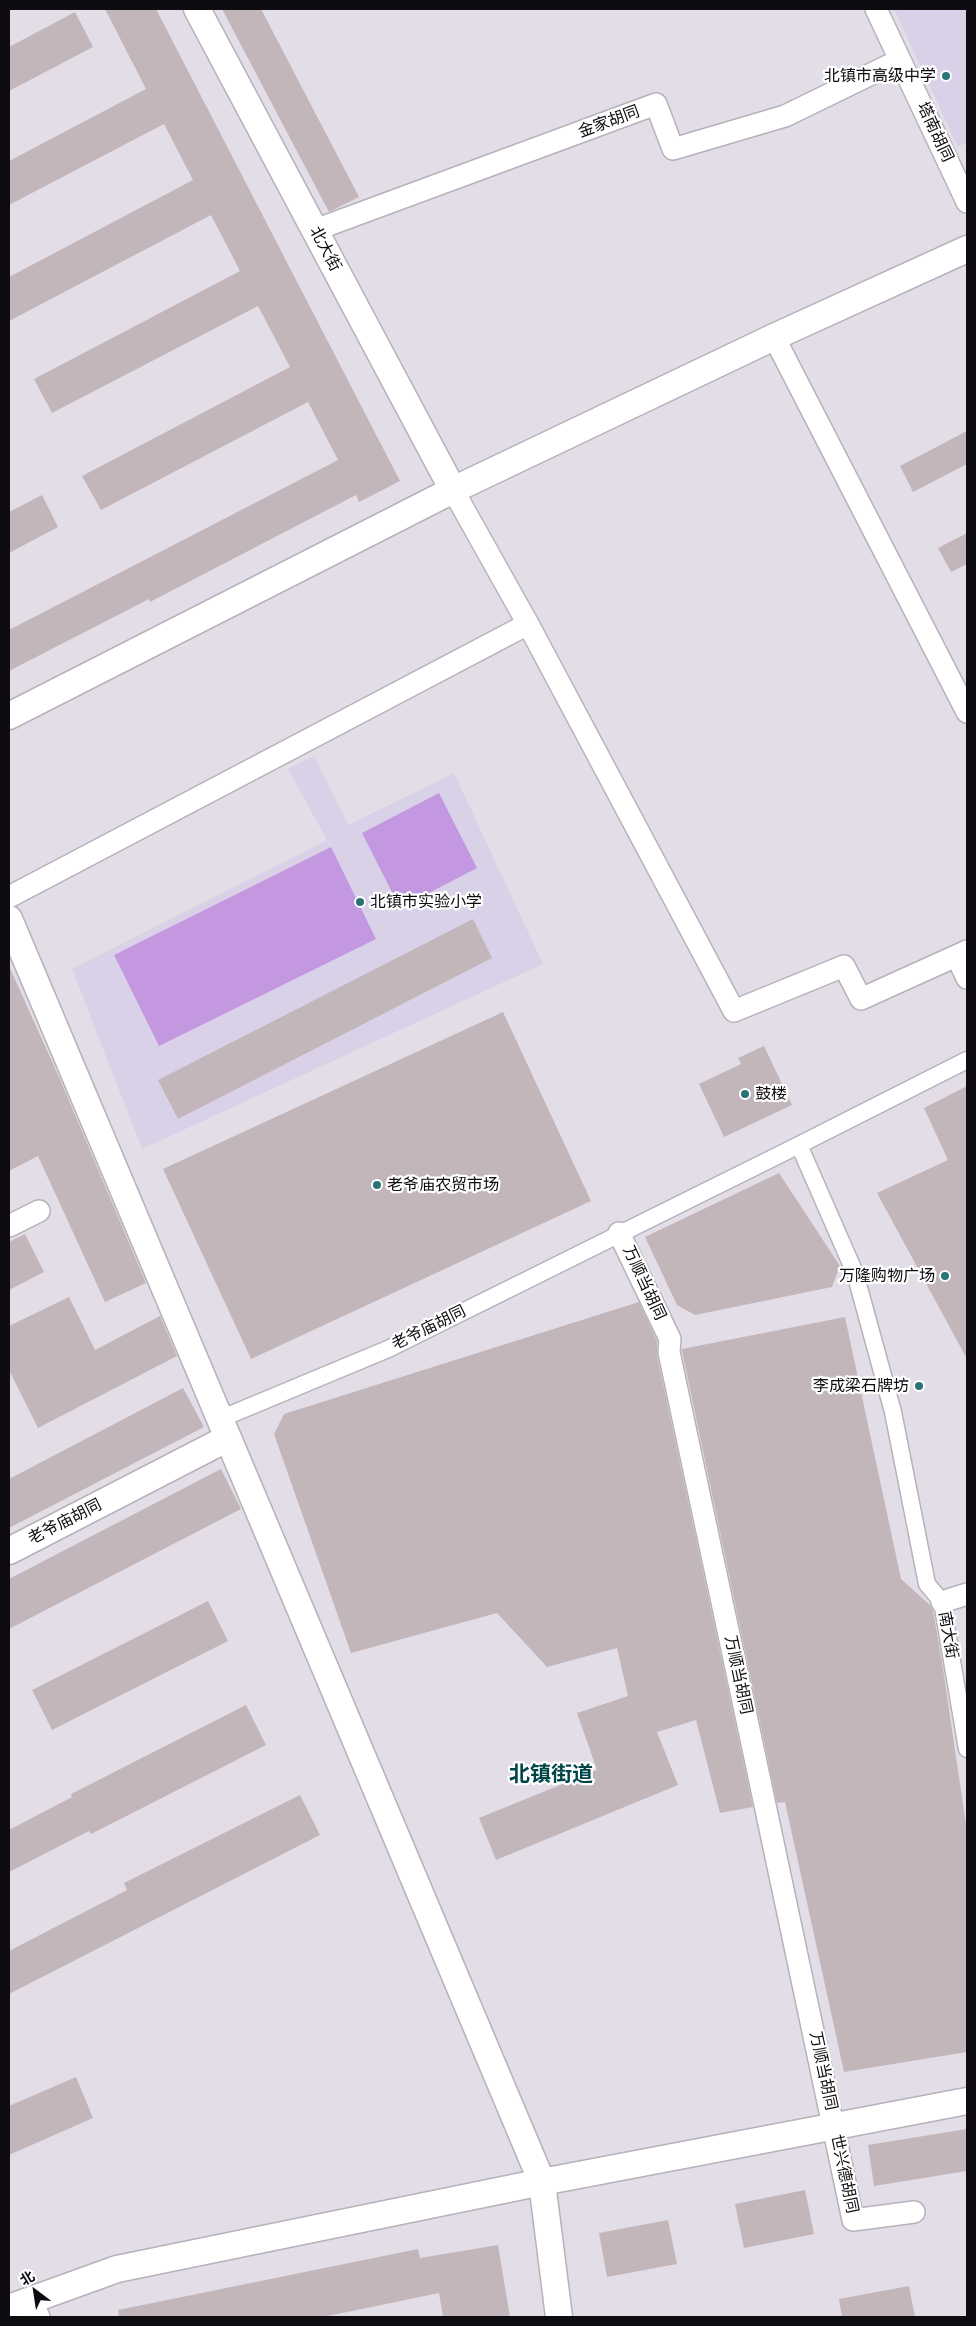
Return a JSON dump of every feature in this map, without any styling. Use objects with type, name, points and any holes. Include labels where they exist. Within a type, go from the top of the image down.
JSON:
[{"type":"street","name":"北大街","points":[[198,9],[453,490]]},
{"type":"street","name":"塔南胡同","points":[[876,9],[967,202]]},
{"type":"street","name":"金家胡同","points":[[315,230],[656,104],[673,149],[785,116],[900,60]]},
{"type":"street","points":[[9,716],[453,490],[774,337],[967,249]]},
{"type":"street","points":[[774,337],[967,712]]},
{"type":"street","points":[[453,490],[528,624],[734,1011],[844,966],[861,998],[962,954],[967,978]]},
{"type":"street","points":[[9,896],[528,624]]},
{"type":"street","points":[[9,919],[542,2182],[559,2317]]},
{"type":"street","name":"老爷庙胡同","points":[[9,1551],[224,1428],[388,1349],[967,1060]]},
{"type":"street","name":"南大街","points":[[799,1145],[855,1273],[893,1412],[927,1584],[942,1602],[967,1749]]},
{"type":"street","points":[[9,1226],[39,1211]]},
{"type":"street","name":"万顺当胡同","points":[[626,1229],[670,1339],[671,1362],[834,2126]]},
{"type":"street","points":[[942,1602],[967,1594]]},
{"type":"street","points":[[26,2308],[117,2269],[542,2182],[967,2101]]},
{"type":"street","name":"世兴德胡同","points":[[834,2126],[853,2220],[914,2212]]},
{"type":"shaded area","name":"北镇市高级中学","points":[[894,9],[967,9],[967,142],[958,147]]},
{"type":"shaded area","name":"北镇市实验小学","points":[[314,756],[348,825],[454,773],[543,964],[142,1149],[72,969],[327,840],[288,769]]},
{"type":"shaded area","points":[[439,793],[477,868],[400,908],[362,833]]},
{"type":"shaded area","points":[[331,847],[376,939],[159,1046],[114,955]]},
{"type":"building","points":[[105,9],[156,9],[400,481],[359,502],[356,495],[150,602],[149,599],[9,671],[9,630],[338,460],[308,402],[101,510],[82,476],[290,367],[258,306],[52,413],[34,379],[240,271],[211,215],[9,321],[9,277],[193,180],[164,124],[9,205],[9,161],[146,89]]},
{"type":"building","points":[[222,9],[261,9],[359,197],[329,212]]},
{"type":"building","points":[[75,12],[93,47],[9,91],[9,47]]},
{"type":"building","points":[[967,431],[967,464],[913,492],[900,466]]},
{"type":"building","points":[[42,495],[58,527],[9,553],[9,512]]},
{"type":"building","points":[[967,533],[967,564],[951,572],[938,548]]},
{"type":"building","points":[[473,919],[492,958],[178,1119],[158,1080]]},
{"type":"building","points":[[9,966],[59,1077],[146,1283],[105,1302],[38,1156],[9,1171]]},
{"type":"building","name":"老爷庙农贸市场","points":[[503,1012],[591,1201],[251,1359],[163,1169]]},
{"type":"building","name":"鼓楼","points":[[764,1046],[792,1105],[724,1137],[699,1084],[741,1064],[738,1058]]},
{"type":"building","name":"万隆购物广场","points":[[967,1086],[967,1359],[877,1193],[948,1160],[924,1108]]},
{"type":"building","points":[[779,1173],[840,1266],[832,1287],[695,1315],[677,1305],[645,1237]]},
{"type":"building","points":[[25,1234],[44,1272],[9,1290],[9,1242]]},
{"type":"building","points":[[69,1297],[95,1350],[160,1316],[177,1356],[38,1428],[9,1370],[9,1326]]},
{"type":"building","points":[[639,1302],[657,1341],[657,1355],[753,1807],[720,1813],[696,1720],[657,1732],[678,1785],[496,1860],[479,1818],[597,1770],[577,1713],[628,1696],[617,1648],[547,1667],[497,1613],[351,1653],[274,1434],[284,1414]]},
{"type":"building","points":[[845,1317],[901,1579],[930,1605],[933,1611],[942,1662],[967,1831],[967,2052],[844,2072],[785,1802],[777,1803],[682,1349]]},
{"type":"building","points":[[183,1388],[204,1427],[9,1528],[9,1479]]},
{"type":"building","points":[[221,1469],[241,1509],[9,1629],[9,1579]]},
{"type":"building","points":[[208,1601],[228,1641],[52,1730],[32,1690]]},
{"type":"building","points":[[246,1705],[266,1745],[91,1834],[89,1831],[9,1872],[9,1830],[72,1797],[71,1794]]},
{"type":"building","points":[[300,1795],[320,1835],[9,1994],[9,1951],[127,1890],[124,1883]]},
{"type":"building","points":[[76,2077],[93,2118],[9,2155],[9,2106]]},
{"type":"building","points":[[967,2129],[967,2171],[874,2186],[868,2145]]},
{"type":"building","points":[[805,2190],[814,2234],[744,2248],[735,2204]]},
{"type":"building","points":[[668,2220],[677,2264],[607,2277],[599,2233]]},
{"type":"building","points":[[498,2245],[510,2317],[443,2317],[439,2293],[323,2317],[119,2317],[118,2310],[418,2249],[420,2258]]},
{"type":"building","points":[[909,2286],[915,2317],[842,2317],[839,2299]]},
{"type":"place","name":"北镇市高级中学","points":[[946,76]]},
{"type":"place","name":"北镇市实验小学","points":[[360,902]]},
{"type":"place","name":"鼓楼","points":[[745,1094]]},
{"type":"place","name":"老爷庙农贸市场","points":[[377,1185]]},
{"type":"place","name":"万隆购物广场","points":[[945,1276]]},
{"type":"place","name":"李成梁石牌坊","points":[[919,1386]]},
{"type":"district","name":"北镇街道","points":[[551,1775]]}]
